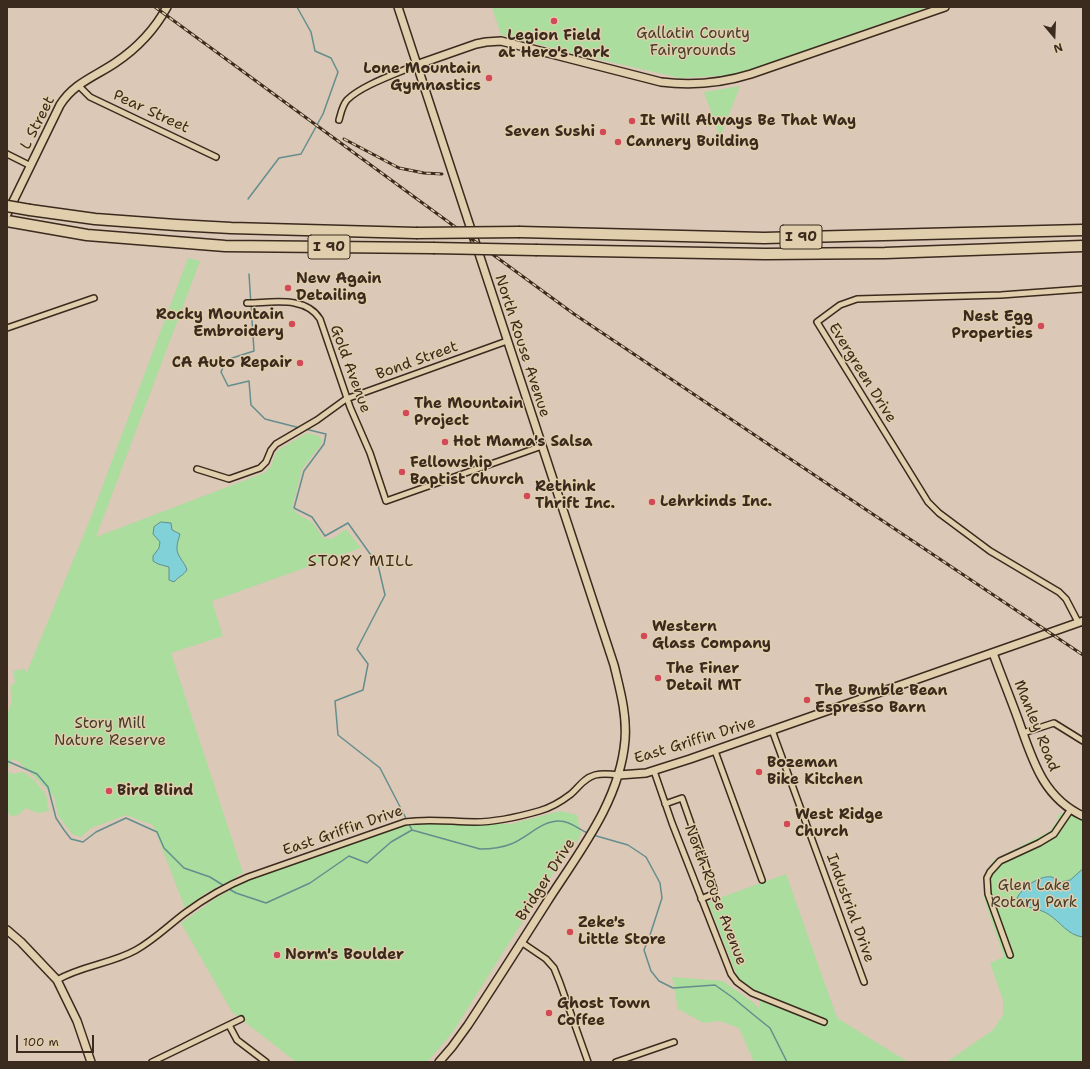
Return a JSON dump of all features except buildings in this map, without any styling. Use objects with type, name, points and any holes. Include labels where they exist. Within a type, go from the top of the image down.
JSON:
[{"type":"highway","name":"I 90","points":[[7,206],[95,219],[176,225],[416,233],[520,232],[764,238],[1083,230]]},
{"type":"highway","name":"I 90","points":[[7,221],[87,235],[225,246],[765,254],[885,253],[1083,246]]},
{"type":"main road","name":"L Street","points":[[7,214],[66,95],[90,77],[116,63],[151,31],[167,7]]},
{"type":"main road","name":"North Rouse Avenue","points":[[398,7],[614,665],[621,694]]},
{"type":"main road","points":[[416,65],[476,44],[495,41],[516,45],[646,79],[678,84],[716,82],[734,79],[782,64],[945,7]]},
{"type":"main road","name":"East Griffin Drive","points":[[619,775],[654,771],[715,751],[1080,622]]},
{"type":"main road","name":"Manley Road","points":[[993,653],[1039,775],[1056,797],[1083,816]]},
{"type":"main road","name":"Bridger Drive","points":[[439,1062],[468,1025],[595,827],[619,775],[625,738],[624,713],[621,694]]},
{"type":"main road","points":[[7,930],[25,946],[57,980],[77,1021],[91,1062]]},
{"type":"street","points":[[339,120],[346,101],[357,93],[416,65]]},
{"type":"street","name":"Pear Street","points":[[79,86],[90,97],[216,156]]},
{"type":"street","points":[[7,154],[31,166]]},
{"type":"street","name":"Evergreen Drive","points":[[1080,622],[1066,599],[1059,592],[990,551],[939,513],[928,502],[817,322],[840,305],[856,299],[1001,295],[1083,289]]},
{"type":"street","points":[[7,328],[94,298]]},
{"type":"street","name":"Gold Avenue","points":[[247,303],[292,302],[308,307],[320,318],[347,399],[370,453],[386,501],[542,446]]},
{"type":"street","name":"Bond Street","points":[[197,469],[228,479],[260,468],[266,462],[275,445],[347,399],[507,341]]},
{"type":"street","points":[[1023,733],[1054,723],[1083,741]]},
{"type":"street","name":"Industrial Drive","points":[[772,730],[864,982]]},
{"type":"street","points":[[715,751],[762,880]]},
{"type":"street","name":"North Rouse Avenue","points":[[654,771],[665,804],[727,966],[737,982],[752,993],[824,1022]]},
{"type":"street","name":"East Griffin Drive","points":[[57,980],[75,970],[117,959],[136,950],[185,913],[222,890],[248,877],[412,820],[426,819],[475,822],[504,820],[540,810],[559,802],[571,794],[582,782],[593,776],[603,773],[619,775]]},
{"type":"street","points":[[665,804],[682,798],[714,889],[713,894],[701,899]]},
{"type":"street","points":[[1010,955],[988,894],[987,878],[990,872],[1000,861],[1040,843],[1054,834],[1071,809]]},
{"type":"street","points":[[522,942],[546,959],[554,968],[588,1062]]},
{"type":"street","points":[[152,1062],[241,1019]]},
{"type":"street","points":[[229,1025],[237,1040],[266,1062]]},
{"type":"street","points":[[616,1062],[674,1042]]},
{"type":"green space","name":"Gallatin County Fairgrounds","points":[[492,7],[928,7],[735,75],[680,78],[501,35]]},
{"type":"green space","points":[[740,86],[720,137],[704,92]]},
{"type":"green space","name":"Story Mill Nature Reserve","points":[[188,258],[200,261],[96,537],[264,473],[271,466],[278,450],[307,433],[320,436],[322,443],[302,469],[292,508],[299,515],[312,522],[323,538],[332,539],[346,529],[361,548],[212,601],[223,636],[171,653],[243,873],[236,876],[239,884],[403,825],[417,822],[511,824],[560,811],[577,815],[581,834],[577,842],[573,842],[452,1033],[427,1062],[296,1062],[232,1012],[181,923],[216,898],[229,891],[225,883],[206,893],[185,908],[153,825],[126,815],[91,828],[81,837],[72,834],[58,815],[54,796],[18,761],[12,759],[7,771],[7,707],[9,712],[12,698],[10,687],[15,682],[13,671],[23,669],[27,672],[91,517]]},
{"type":"green space","points":[[7,771],[13,774],[23,772],[34,780],[46,795],[49,811],[37,813],[26,808],[18,815],[11,816],[7,811]]},
{"type":"green space","name":"Glen Lake Rotary Park","points":[[1076,808],[1083,810],[1083,1062],[947,1062],[993,1030],[1003,1015],[1003,1000],[990,963],[1004,957],[984,898],[983,876],[994,860],[1050,831],[1058,820],[1058,815]]},
{"type":"green space","points":[[786,874],[837,1018],[908,1062],[754,1062],[739,1028],[720,1021],[704,1023],[678,1009],[672,977],[723,981],[754,1003],[760,1010],[759,993],[746,986],[738,978],[708,902]]},
{"type":"water","points":[[161,522],[171,523],[172,530],[180,534],[177,550],[187,570],[174,582],[169,580],[169,567],[153,561],[153,556],[159,548],[160,542],[153,534],[154,527]]},
{"type":"water","points":[[1083,869],[1083,937],[1077,936],[1068,931],[1053,917],[1045,912],[1021,905],[1017,898],[1027,886],[1037,880],[1052,877],[1060,882],[1070,880]]},
{"type":"waterway","points":[[248,199],[279,158],[301,154],[323,114],[338,72],[331,58],[315,51],[311,32],[297,7]]},
{"type":"waterway","points":[[249,274],[254,351],[226,360],[221,372],[228,386],[249,381],[251,405],[265,419],[300,428]]},
{"type":"waterway","points":[[305,429],[326,434],[324,444],[304,471],[294,508],[312,517],[325,536],[348,523],[378,565],[385,595],[357,649],[368,664],[363,690],[335,701],[338,735],[380,768],[412,830]]},
{"type":"waterway","points":[[7,761],[37,774],[48,787],[56,818],[71,839],[83,842],[96,832],[126,818],[157,832],[164,848],[184,868],[210,877],[226,887]]},
{"type":"waterway","points":[[229,889],[236,893],[266,903],[310,883],[349,856],[367,863],[391,842],[412,830],[480,849],[496,848],[511,844],[541,826],[553,821],[568,822],[588,833]]},
{"type":"waterway","points":[[593,835],[628,845],[646,857],[660,883],[662,898],[644,950],[651,971],[659,981],[673,988],[715,985],[770,1028],[787,1062]]},
{"type":"railway","points":[[155,7],[574,314],[1083,655]]},
{"type":"railway","points":[[344,139],[399,168],[424,173],[442,174]]},
{"type":"place","name":"Legion Field at Hero's Park","points":[[554,21]]},
{"type":"place","name":"Lone Mountain Gymnastics","points":[[489,78]]},
{"type":"place","name":"It Will Always Be That Way","points":[[632,121]]},
{"type":"place","name":"Seven Sushi","points":[[603,132]]},
{"type":"place","name":"Cannery Building","points":[[618,142]]},
{"type":"place","name":"New Again Detailing","points":[[288,288]]},
{"type":"place","name":"Rocky Mountain Embroidery","points":[[292,324]]},
{"type":"place","name":"Nest Egg Properties","points":[[1041,326]]},
{"type":"place","name":"CA Auto Repair","points":[[300,363]]},
{"type":"place","name":"The Mountain Project","points":[[406,413]]},
{"type":"place","name":"Hot Mama's Salsa","points":[[445,442]]},
{"type":"place","name":"Fellowship Baptist Church","points":[[402,472]]},
{"type":"place","name":"Rethink Thrift Inc.","points":[[527,496]]},
{"type":"place","name":"Lehrkinds Inc.","points":[[652,502]]},
{"type":"place","name":"Western Glass Company","points":[[644,636]]},
{"type":"place","name":"The Finer Detail MT","points":[[658,678]]},
{"type":"place","name":"The Bumble Bean Espresso Barn","points":[[807,700]]},
{"type":"place","name":"Bozeman Bike Kitchen","points":[[759,772]]},
{"type":"place","name":"Bird Blind","points":[[109,791]]},
{"type":"place","name":"West Ridge Church","points":[[787,824]]},
{"type":"place","name":"Zeke's Little Store","points":[[570,932]]},
{"type":"place","name":"Norm's Boulder","points":[[277,955]]},
{"type":"place","name":"Ghost Town Coffee","points":[[549,1013]]},
{"type":"district","name":"STORY MILL","points":[[361,562]]}]
